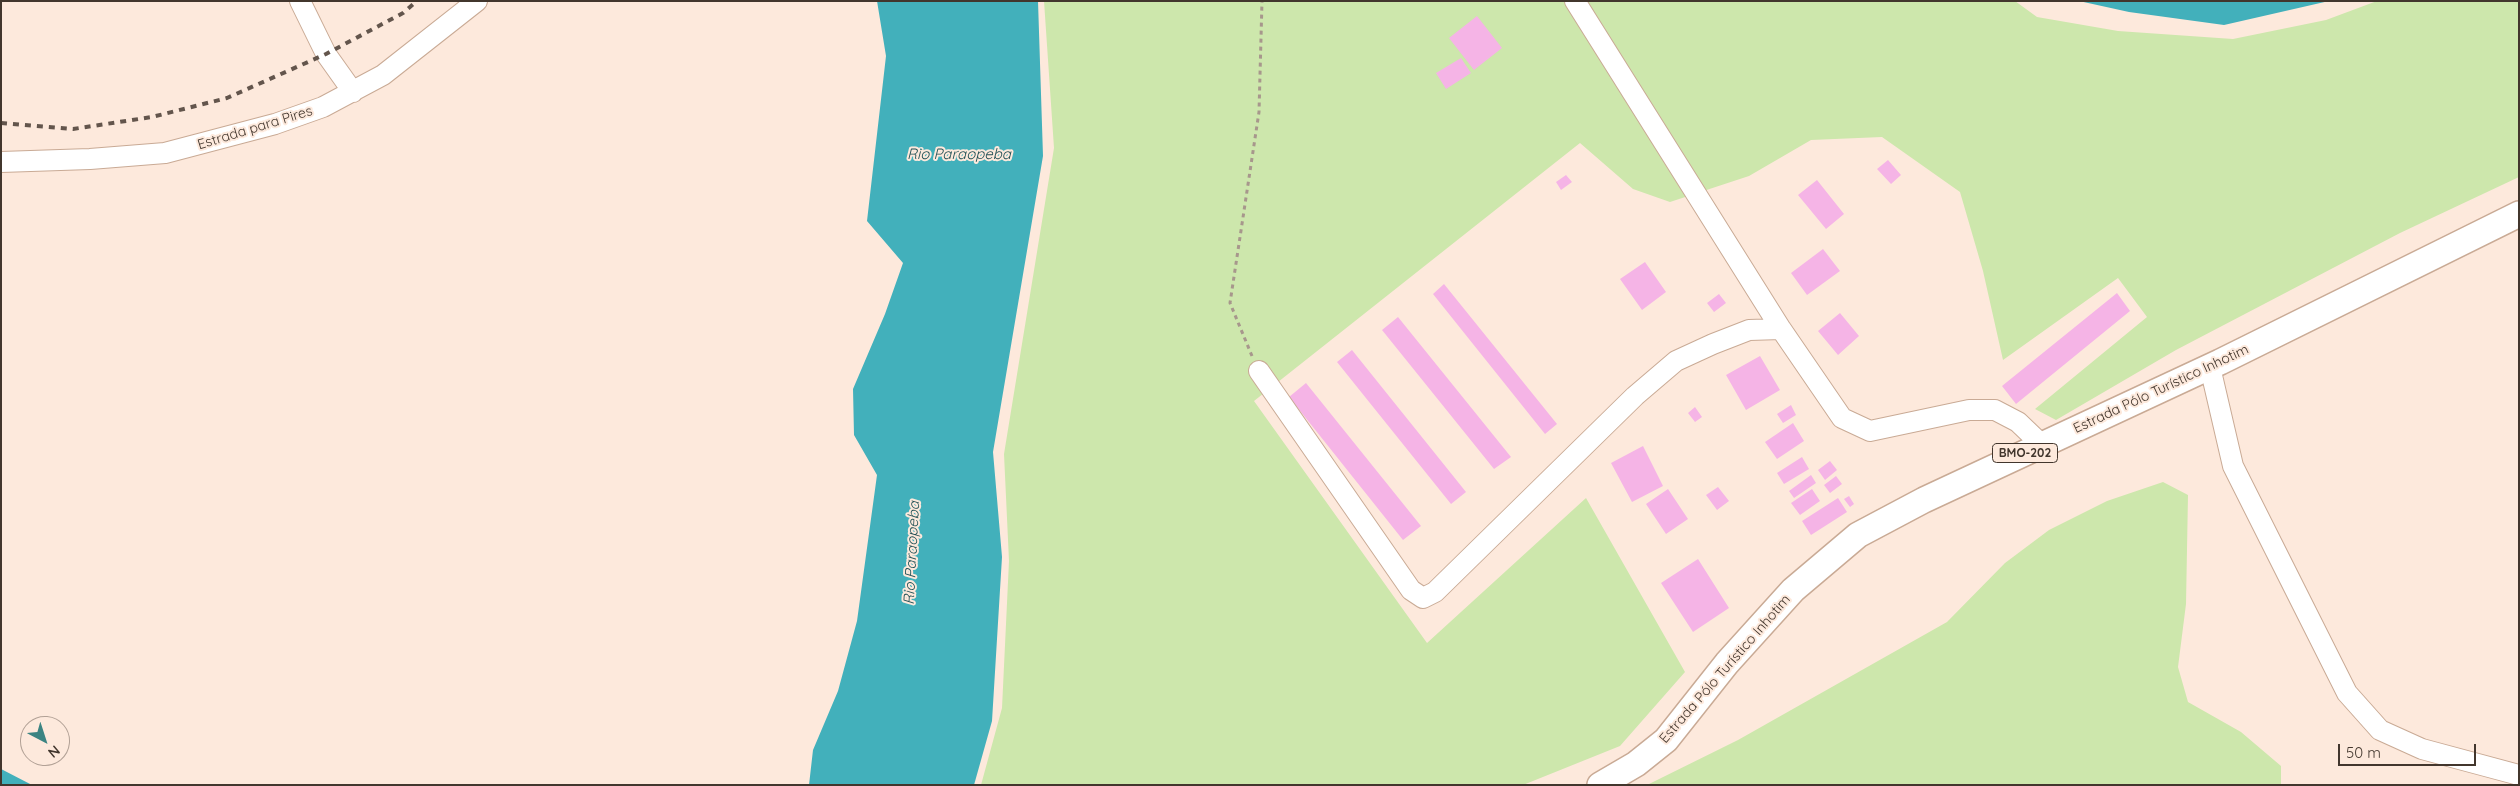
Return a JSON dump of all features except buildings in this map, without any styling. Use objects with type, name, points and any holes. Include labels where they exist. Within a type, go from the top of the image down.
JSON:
[{"type":"main road","name":"Estrada Pólo Turístico Inhotim","points":[[1600,785],[1636,764],[1666,740],[1727,663],[1793,590],[1858,535],[1924,500],[2210,366],[2519,214]]},
{"type":"street","name":"Estrada para Pires","points":[[1,162],[90,159],[165,153],[275,124],[323,107],[383,75],[476,1]]},
{"type":"street","points":[[1575,1],[1781,329],[1842,418],[1870,431],[1969,410],[1995,410],[2018,422],[2042,445]]},
{"type":"street","points":[[295,2],[326,54],[353,92]]},
{"type":"street","points":[[1259,372],[1411,590],[1423,598],[1435,592],[1635,396],[1676,361],[1749,330],[1781,329]]},
{"type":"street","points":[[2210,366],[2233,466],[2347,693],[2380,730],[2422,749],[2519,775]]},
{"type":"path","points":[[1259,372],[1230,303],[1258,112],[1262,1]]},
{"type":"green space","points":[[1044,1],[2015,1],[2037,17],[2118,31],[2233,39],[2326,20],[2377,1],[2519,1],[2519,177],[2400,233],[2176,350],[2056,420],[2035,409],[2147,317],[2118,278],[2003,360],[1983,271],[1960,192],[1882,137],[1811,140],[1749,176],[1670,202],[1633,189],[1580,143],[1254,401],[1427,643],[1586,498],[1685,672],[1620,746],[1523,785],[981,785],[1002,708],[1009,561],[1004,454],[1054,148]]},
{"type":"green space","points":[[2163,482],[2188,495],[2186,604],[2178,667],[2188,702],[2241,732],[2281,766],[2281,785],[1647,785],[1738,740],[1947,622],[2005,563],[2049,530],[2107,501]]},
{"type":"water","name":"Rio Paraopeba","points":[[877,1],[1038,1],[1043,156],[993,452],[1002,557],[992,721],[974,785],[809,785],[813,750],[838,691],[857,621],[877,475],[854,435],[853,389],[885,314],[903,263],[867,221],[886,56]]},
{"type":"water","points":[[2079,1],[2329,1],[2224,25],[2129,12]]},
{"type":"water","points":[[1,769],[3,770],[32,785],[1,785]]},
{"type":"railway","points":[[1,123],[73,129],[152,117],[227,98],[326,54],[403,13],[417,1]]}]
